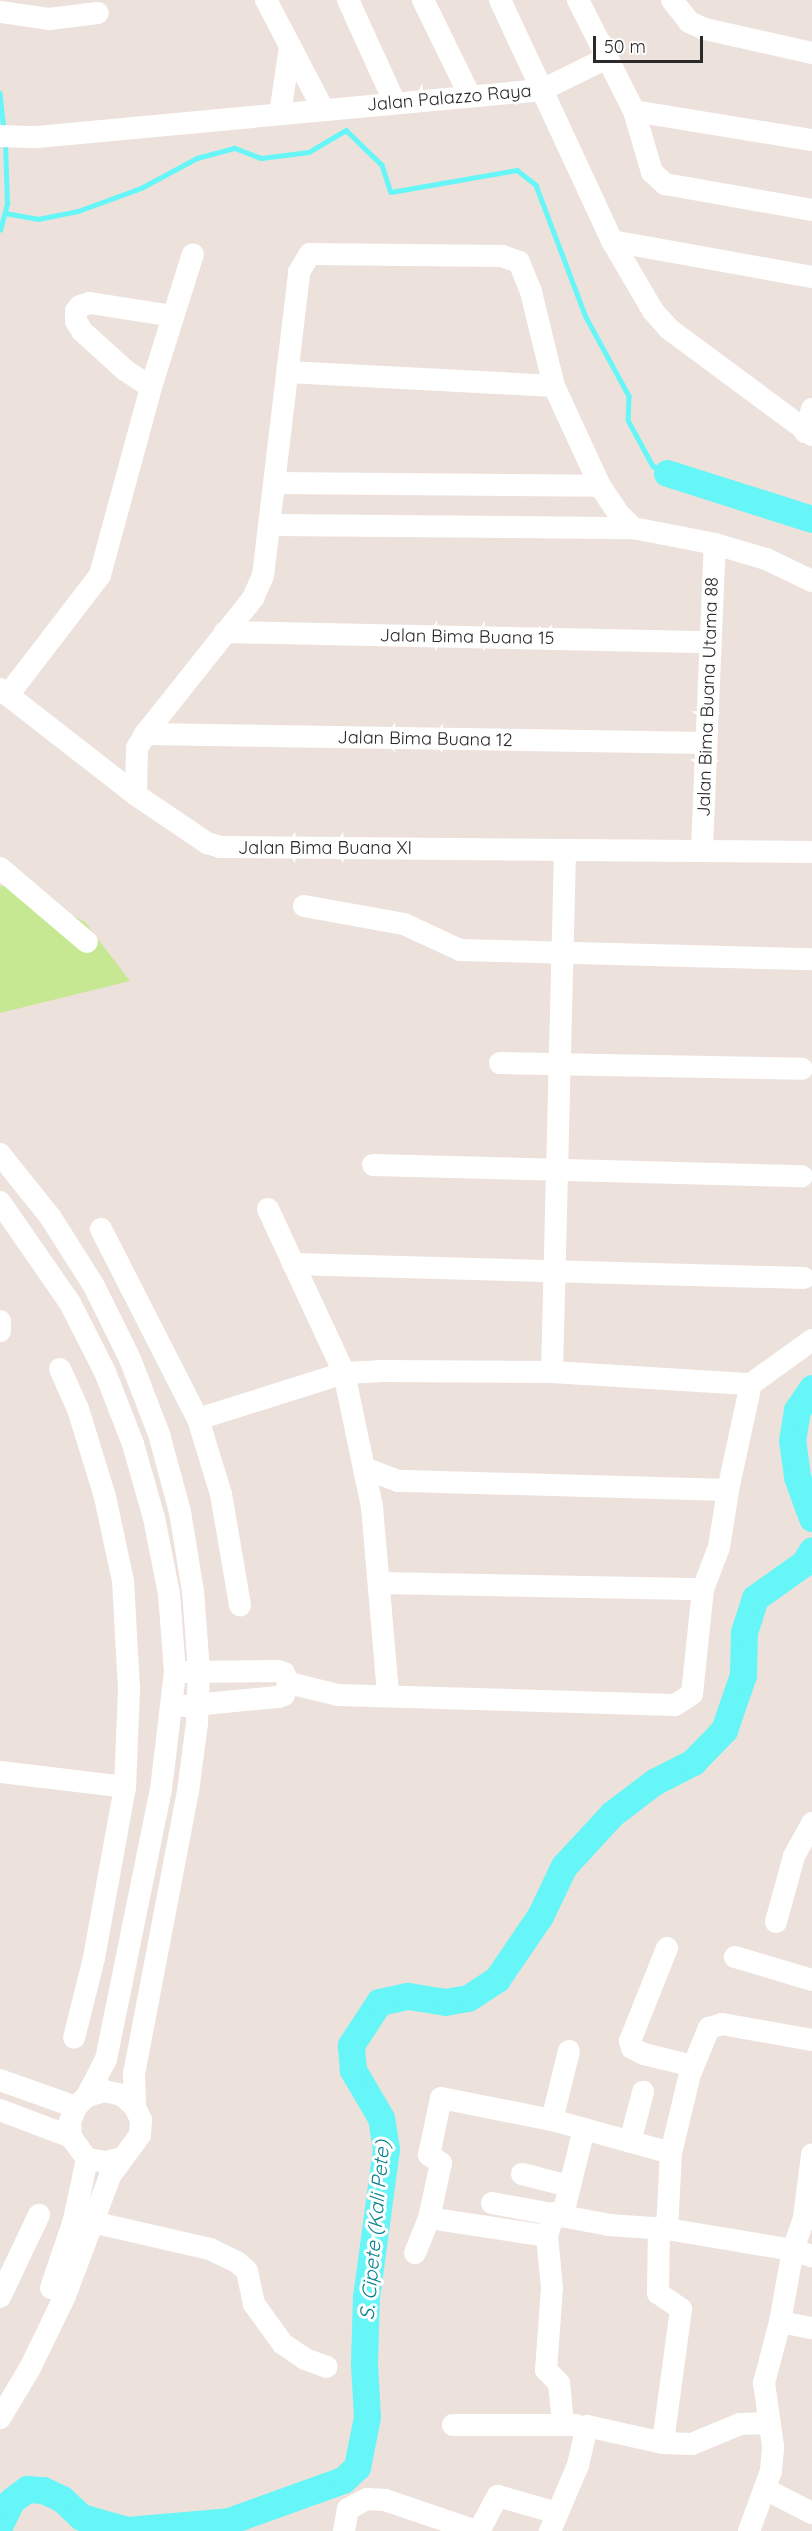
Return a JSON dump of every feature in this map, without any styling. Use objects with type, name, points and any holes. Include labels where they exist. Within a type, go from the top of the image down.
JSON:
[{"type":"street","points":[[266,0],[323,109]]},
{"type":"street","points":[[348,0],[394,103]]},
{"type":"street","points":[[423,0],[469,94]]},
{"type":"street","points":[[500,0],[542,90],[607,58]]},
{"type":"street","points":[[578,0],[634,111],[652,172],[665,184],[812,210]]},
{"type":"street","points":[[672,0],[689,22],[705,29],[812,53]]},
{"type":"street","points":[[0,12],[49,19],[98,13]]},
{"type":"street","points":[[280,114],[290,46]]},
{"type":"street","name":"Jalan Palazzo Raya","points":[[7,137],[280,114],[469,94],[542,90],[612,241],[639,291],[669,329],[809,433]]},
{"type":"street","points":[[634,111],[812,140]]},
{"type":"street","points":[[612,241],[812,277]]},
{"type":"street","points":[[4,692],[100,575],[151,387],[193,254]]},
{"type":"street","points":[[97,767],[141,741],[254,598],[263,576],[272,525],[298,272],[310,254],[502,256],[519,262],[526,274],[554,386],[600,486],[633,528]]},
{"type":"street","points":[[151,387],[124,370],[82,331],[76,321],[76,311],[80,306],[90,303],[173,315]]},
{"type":"street","points":[[288,372],[554,386]]},
{"type":"street","points":[[809,433],[812,409]]},
{"type":"street","points":[[276,483],[600,486]]},
{"type":"street","points":[[272,525],[633,528],[715,544],[766,559],[812,581]]},
{"type":"street","name":"Jalan Bima Buana Utama 88","points":[[702,849],[709,642],[715,544]]},
{"type":"street","name":"Jalan Bima Buana 15","points":[[225,632],[709,642]]},
{"type":"street","name":"Jalan Bima Buana XI","points":[[4,692],[97,767],[136,795],[207,843],[220,847],[702,849],[812,852]]},
{"type":"street","points":[[136,795],[141,741]]},
{"type":"street","name":"Jalan Bima Buana 12","points":[[141,741],[705,743]]},
{"type":"street","points":[[552,1372],[565,850]]},
{"type":"street","points":[[0,868],[87,942]]},
{"type":"street","points":[[304,906],[404,924],[460,950],[562,951],[812,960]]},
{"type":"street","points":[[500,1063],[559,1066],[802,1069]]},
{"type":"street","points":[[0,1154],[51,1218],[109,1317],[159,1434],[180,1512],[194,1591],[199,1671],[188,1791],[134,2073],[135,2107]]},
{"type":"street","points":[[374,1165],[802,1176]]},
{"type":"street","points":[[0,1202],[28,1238],[90,1342],[133,1444],[154,1518],[167,1584],[175,1672],[173,1706],[132,1939],[106,2059],[70,2122],[71,2137],[87,2159],[107,2162],[122,2158]]},
{"type":"street","points":[[268,1209],[344,1373],[364,1468],[380,1583],[388,1695]]},
{"type":"street","points":[[28,1238],[51,1218]]},
{"type":"street","points":[[101,1229],[198,1419],[221,1494],[240,1605]]},
{"type":"street","points":[[293,1264],[804,1278]]},
{"type":"street","points":[[0,1321],[0,1331]]},
{"type":"street","points":[[198,1419],[344,1373],[552,1372],[751,1384],[812,1340]]},
{"type":"street","points":[[60,1369],[78,1409],[105,1497],[123,1581],[129,1689],[125,1787],[94,1958],[74,2038]]},
{"type":"street","points":[[175,1672],[278,1671],[284,1672],[290,1683],[320,1694],[675,1705],[692,1694],[696,1681],[703,1589],[724,1527],[728,1490],[751,1384]]},
{"type":"street","points":[[364,1468],[398,1481],[728,1490]]},
{"type":"street","points":[[380,1583],[703,1589]]},
{"type":"street","points":[[173,1706],[197,1708],[278,1697],[284,1695],[290,1683]]},
{"type":"street","points":[[0,1772],[125,1787]]},
{"type":"street","points":[[776,1922],[794,1856],[812,1823]]},
{"type":"street","points":[[667,1948],[630,2041],[632,2048],[644,2054],[693,2066]]},
{"type":"street","points":[[735,1957],[812,1980]]},
{"type":"street","points":[[663,2443],[681,2309],[658,2293],[663,2229],[671,2153],[693,2066],[709,2028],[722,2024],[812,2040]]},
{"type":"street","points":[[552,2120],[569,2051]]},
{"type":"street","points":[[0,2080],[82,2101],[105,2091],[122,2095],[135,2107],[141,2120],[140,2135],[134,2149],[122,2158],[110,2176],[65,2296],[30,2368],[0,2418]]},
{"type":"street","points":[[630,2142],[643,2092]]},
{"type":"street","points":[[415,2253],[429,2218],[441,2163],[429,2155],[441,2098],[552,2120],[671,2153]]},
{"type":"street","points":[[0,2110],[71,2137]]},
{"type":"street","points":[[563,2424],[559,2383],[547,2372],[552,2288],[547,2236],[559,2214],[569,2186],[584,2129]]},
{"type":"street","points":[[748,2531],[771,2471],[773,2446],[764,2383],[802,2253],[812,2155]]},
{"type":"street","points":[[0,2395],[55,2281],[87,2159]]},
{"type":"street","points":[[522,2174],[569,2186]]},
{"type":"street","points":[[492,2203],[609,2225],[663,2229],[802,2253]]},
{"type":"street","points":[[0,2297],[39,2215]]},
{"type":"street","points":[[429,2218],[547,2236]]},
{"type":"street","points":[[92,2222],[210,2249],[237,2262],[247,2271],[254,2304],[283,2344],[305,2359],[327,2367]]},
{"type":"street","points":[[780,2322],[812,2328]]},
{"type":"street","points":[[453,2425],[563,2424],[586,2426],[663,2443],[701,2443],[740,2424],[769,2423]]},
{"type":"street","points":[[344,2531],[348,2509],[354,2502],[367,2499],[385,2500],[478,2531],[498,2496],[554,2522],[579,2466],[586,2426]]},
{"type":"street","points":[[765,2489],[812,2513]]},
{"type":"green space","points":[[0,886],[14,886],[85,922],[130,981],[0,1013]]},
{"type":"waterway","points":[[0,93],[4,129]]},
{"type":"waterway","points":[[5,213],[38,219],[78,211],[141,188],[197,158],[235,148],[261,158],[309,152],[346,130],[382,165],[391,192],[517,170],[536,185],[586,317],[629,396],[628,420],[653,466],[667,473]]},
{"type":"waterway","points":[[0,230],[7,203],[5,143]]},
{"type":"waterway","name":"S. Cipete (Kali Pete)","points":[[667,473],[812,519]]},
{"type":"waterway","name":"S. Cipete (Kali Pete)","points":[[812,1388],[797,1410],[792,1440],[797,1477],[812,1518]]},
{"type":"waterway","name":"S. Cipete (Kali Pete)","points":[[0,2524],[11,2501],[27,2489],[43,2490],[62,2499],[81,2517],[127,2530],[229,2521],[343,2480],[357,2467],[367,2417],[364,2363],[366,2297],[386,2149],[381,2118],[353,2070],[351,2045],[379,2002],[408,1996],[445,2002],[468,1998],[497,1979],[540,1916],[564,1866],[612,1814],[654,1782],[693,1762],[724,1730],[743,1675],[744,1632],[755,1598],[804,1563],[812,1550]]}]
